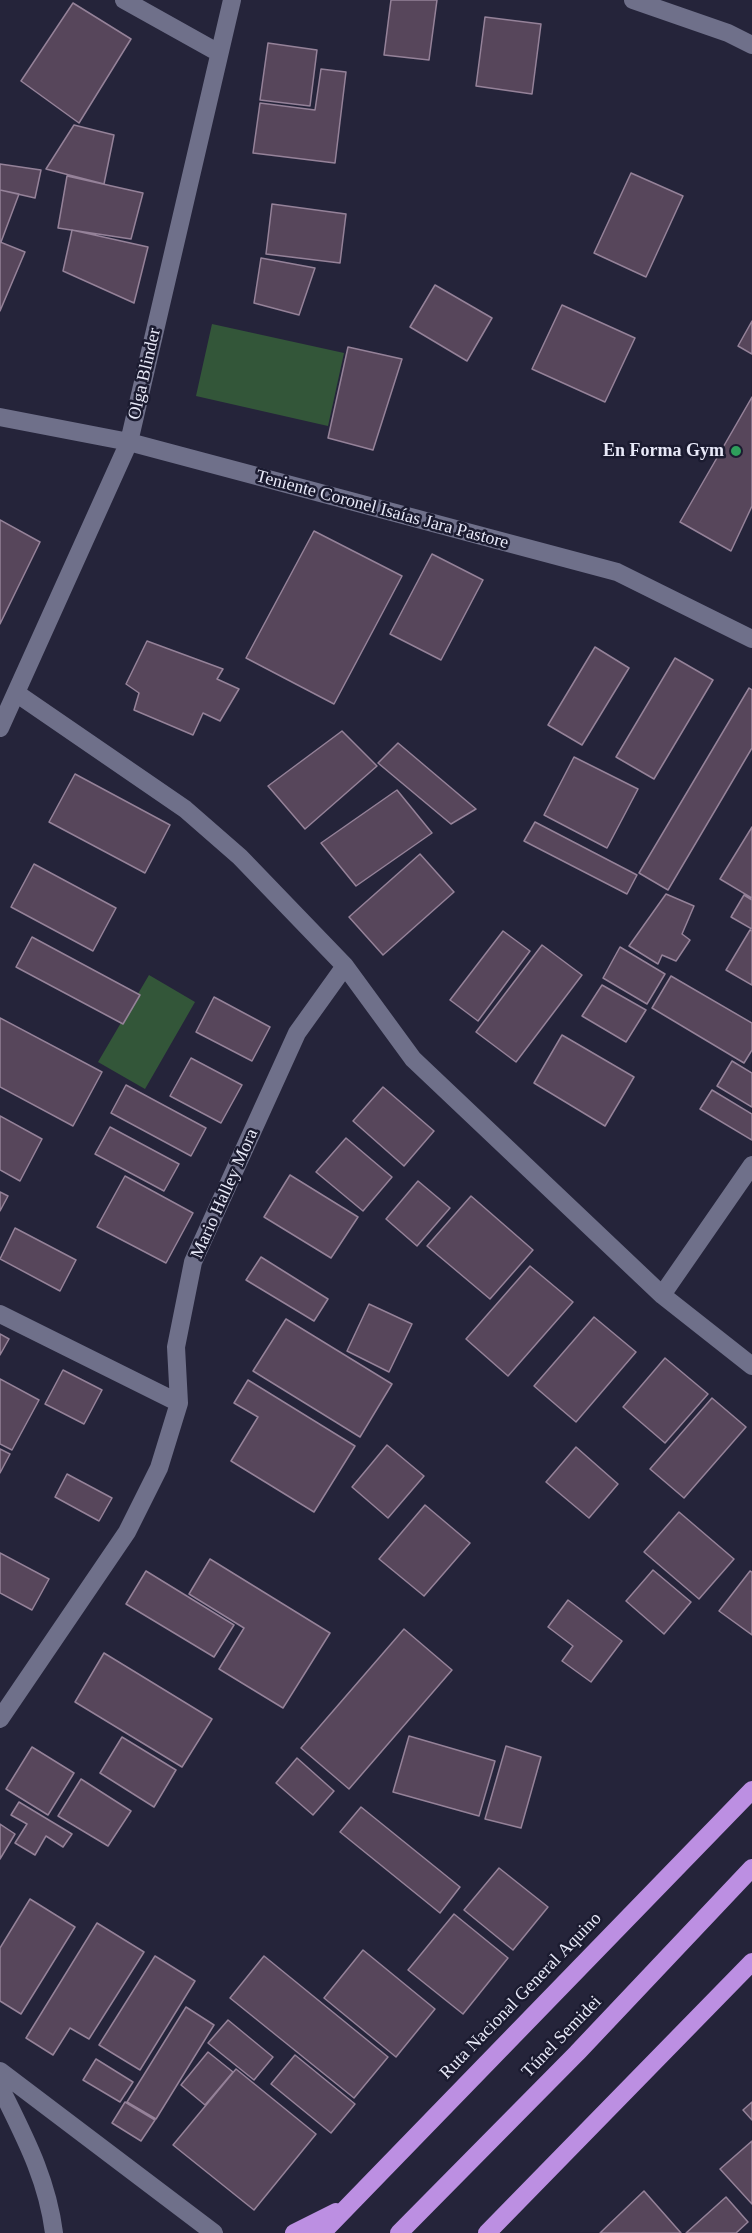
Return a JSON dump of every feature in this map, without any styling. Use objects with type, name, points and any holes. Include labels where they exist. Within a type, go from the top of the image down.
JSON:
[{"type":"highway","name":"Ruta Nacional General Aquino","points":[[322,2233],[752,1790]]},
{"type":"highway","name":"Túnel Semidei","points":[[399,2233],[577,2053],[752,1868]]},
{"type":"highway","points":[[487,2233],[752,1962]]},
{"type":"highway","points":[[294,2233],[343,2209]]},
{"type":"street","points":[[124,0],[219,52]]},
{"type":"street","name":"Olga Blinder","points":[[0,728],[129,442],[232,0]]},
{"type":"street","points":[[633,0],[728,33],[752,45]]},
{"type":"street","name":"Teniente Coronel Isaías Jara Pastore","points":[[0,417],[129,442],[617,572],[752,639]]},
{"type":"street","points":[[16,693],[185,809],[240,857],[345,966],[413,1059],[662,1295],[752,1366]]},
{"type":"street","name":"Mario Halley Mora","points":[[0,1719],[127,1532],[159,1468],[180,1403],[176,1347],[193,1262],[297,1033],[345,966]]},
{"type":"street","points":[[662,1295],[752,1165]]},
{"type":"street","points":[[0,1314],[180,1403]]},
{"type":"street","points":[[0,2071],[214,2233]]},
{"type":"street","points":[[0,2087],[29,2145],[45,2188],[54,2233]]},
{"type":"green space","points":[[212,324],[344,353],[328,426],[196,396]]},
{"type":"green space","points":[[149,975],[195,1002],[145,1089],[98,1062]]},
{"type":"building","points":[[391,0],[437,0],[429,60],[384,55]]},
{"type":"building","points":[[73,3],[131,39],[79,123],[21,81]]},
{"type":"building","points":[[485,17],[541,24],[532,94],[476,86]]},
{"type":"building","points":[[268,43],[317,50],[310,106],[260,100]]},
{"type":"building","points":[[321,69],[346,72],[335,163],[253,153],[260,103],[315,110]]},
{"type":"building","points":[[74,125],[114,135],[104,184],[46,169]]},
{"type":"building","points":[[0,164],[41,170],[35,198],[0,190]]},
{"type":"building","points":[[631,173],[683,196],[646,277],[594,253]]},
{"type":"building","points":[[67,176],[143,193],[131,239],[58,228]]},
{"type":"building","points":[[0,190],[19,194],[1,242],[0,242]]},
{"type":"building","points":[[272,204],[346,214],[340,263],[266,254]]},
{"type":"building","points":[[72,230],[148,247],[134,303],[63,271]]},
{"type":"building","points":[[0,242],[25,252],[0,311]]},
{"type":"building","points":[[261,258],[315,268],[299,315],[254,303]]},
{"type":"building","points":[[435,285],[492,318],[467,361],[410,327]]},
{"type":"building","points":[[562,305],[635,338],[605,402],[532,369]]},
{"type":"building","points":[[752,321],[752,354],[738,346]]},
{"type":"building","points":[[348,347],[402,359],[373,450],[328,438]]},
{"type":"building","name":"En Forma Gym","points":[[752,397],[752,506],[731,551],[680,522]]},
{"type":"building","points":[[0,520],[40,542],[0,624]]},
{"type":"building","points":[[314,531],[402,576],[334,704],[246,658]]},
{"type":"building","points":[[432,554],[483,580],[441,660],[390,634]]},
{"type":"building","points":[[147,641],[223,669],[217,679],[239,689],[220,721],[203,713],[193,735],[134,710],[139,693],[126,684]]},
{"type":"building","points":[[595,647],[629,668],[582,745],[548,725]]},
{"type":"building","points":[[675,658],[713,680],[654,779],[616,757]]},
{"type":"building","points":[[749,688],[752,690],[752,748],[668,890],[639,873]]},
{"type":"building","points":[[342,731],[377,766],[305,829],[268,786]]},
{"type":"building","points":[[398,743],[476,809],[451,824],[378,763]]},
{"type":"building","points":[[574,757],[638,789],[607,848],[544,815]]},
{"type":"building","points":[[75,774],[170,825],[145,873],[49,822]]},
{"type":"building","points":[[397,790],[432,833],[356,886],[321,843]]},
{"type":"building","points":[[535,822],[637,875],[627,894],[524,841]]},
{"type":"building","points":[[752,827],[752,898],[720,879]]},
{"type":"building","points":[[420,854],[454,892],[383,955],[349,917]]},
{"type":"building","points":[[34,864],[116,908],[93,951],[11,907]]},
{"type":"building","points":[[666,894],[694,906],[682,934],[690,940],[676,961],[662,955],[658,964],[629,946]]},
{"type":"building","points":[[744,895],[752,900],[752,929],[731,917]]},
{"type":"building","points":[[750,930],[752,931],[752,985],[726,970]]},
{"type":"building","points":[[503,931],[530,951],[478,1021],[450,1000]]},
{"type":"building","points":[[32,937],[140,995],[123,1024],[16,967]]},
{"type":"building","points":[[542,945],[582,975],[516,1062],[476,1032]]},
{"type":"building","points":[[620,947],[665,974],[647,1004],[603,978]]},
{"type":"building","points":[[671,976],[752,1023],[752,1050],[744,1063],[652,1008]]},
{"type":"building","points":[[602,985],[646,1010],[626,1042],[582,1016]]},
{"type":"building","points":[[214,997],[270,1027],[252,1061],[196,1032]]},
{"type":"building","points":[[0,1018],[102,1072],[73,1126],[0,1087]]},
{"type":"building","points":[[562,1035],[634,1077],[605,1126],[534,1083]]},
{"type":"building","points":[[191,1058],[242,1085],[221,1123],[170,1096]]},
{"type":"building","points":[[732,1061],[752,1073],[752,1107],[717,1086]]},
{"type":"building","points":[[126,1085],[206,1128],[191,1156],[111,1113]]},
{"type":"building","points":[[383,1087],[434,1131],[404,1166],[353,1121]]},
{"type":"building","points":[[712,1090],[752,1114],[752,1140],[700,1109]]},
{"type":"building","points":[[0,1116],[42,1139],[20,1181],[0,1170]]},
{"type":"building","points":[[110,1127],[179,1164],[164,1191],[95,1154]]},
{"type":"building","points":[[346,1138],[392,1177],[363,1211],[316,1172]]},
{"type":"building","points":[[290,1175],[358,1217],[331,1258],[264,1217]]},
{"type":"building","points":[[125,1176],[193,1213],[166,1263],[97,1227]]},
{"type":"building","points":[[418,1181],[450,1208],[417,1246],[386,1219]]},
{"type":"building","points":[[0,1192],[8,1196],[0,1211]]},
{"type":"building","points":[[471,1196],[533,1250],[490,1299],[427,1246]]},
{"type":"building","points":[[15,1228],[76,1260],[60,1291],[0,1259]]},
{"type":"building","points":[[261,1257],[328,1299],[314,1321],[246,1280]]},
{"type":"building","points":[[530,1266],[573,1302],[508,1376],[466,1339]]},
{"type":"building","points":[[369,1304],[412,1324],[389,1372],[347,1351]]},
{"type":"building","points":[[594,1317],[636,1352],[576,1422],[534,1386]]},
{"type":"building","points":[[286,1319],[392,1384],[360,1437],[253,1371]]},
{"type":"building","points":[[0,1334],[9,1339],[0,1355]]},
{"type":"building","points":[[665,1358],[708,1394],[665,1443],[623,1407]]},
{"type":"building","points":[[63,1370],[102,1390],[84,1424],[45,1404]]},
{"type":"building","points":[[0,1379],[39,1400],[12,1450],[0,1444]]},
{"type":"building","points":[[248,1380],[355,1446],[314,1512],[231,1461],[258,1417],[234,1403]]},
{"type":"building","points":[[712,1398],[746,1427],[684,1498],[650,1469]]},
{"type":"building","points":[[387,1445],[424,1476],[388,1518],[352,1487]]},
{"type":"building","points":[[576,1447],[618,1484],[589,1518],[546,1482]]},
{"type":"building","points":[[0,1449],[10,1454],[0,1473]]},
{"type":"building","points":[[67,1474],[112,1498],[99,1521],[55,1497]]},
{"type":"building","points":[[425,1505],[470,1543],[424,1596],[379,1559]]},
{"type":"building","points":[[679,1512],[734,1559],[699,1599],[644,1552]]},
{"type":"building","points":[[0,1553],[49,1579],[32,1610],[0,1593]]},
{"type":"building","points":[[210,1559],[330,1633],[283,1708],[219,1669],[244,1628],[189,1594]]},
{"type":"building","points":[[653,1570],[691,1602],[664,1634],[626,1601]]},
{"type":"building","points":[[146,1571],[234,1625],[214,1657],[126,1604]]},
{"type":"building","points":[[750,1571],[752,1572],[752,1635],[719,1611]]},
{"type":"building","points":[[568,1600],[622,1641],[591,1682],[562,1661],[573,1646],[548,1627]]},
{"type":"building","points":[[404,1629],[452,1670],[349,1789],[301,1748]]},
{"type":"building","points":[[104,1653],[212,1719],[182,1767],[75,1702]]},
{"type":"building","points":[[409,1736],[495,1761],[479,1816],[393,1792]]},
{"type":"building","points":[[122,1737],[176,1770],[154,1807],[100,1773]]},
{"type":"building","points":[[506,1746],[541,1757],[521,1828],[485,1819]]},
{"type":"building","points":[[32,1747],[74,1773],[48,1815],[6,1789]]},
{"type":"building","points":[[297,1758],[334,1791],[313,1815],[276,1783]]},
{"type":"building","points":[[81,1779],[131,1811],[108,1846],[58,1816]]},
{"type":"building","points":[[19,1802],[72,1834],[63,1847],[46,1836],[35,1855],[15,1843],[27,1824],[11,1815]]},
{"type":"building","points":[[361,1807],[460,1887],[440,1913],[340,1832]]},
{"type":"building","points":[[0,1824],[15,1834],[0,1859]]},
{"type":"building","points":[[499,1868],[548,1907],[513,1950],[464,1910]]},
{"type":"building","points":[[30,1899],[75,1927],[21,2014],[0,2001],[0,1948]]},
{"type":"building","points":[[454,1914],[508,1958],[463,2014],[408,1970]]},
{"type":"building","points":[[97,1923],[144,1952],[89,2039],[70,2028],[53,2055],[26,2038]]},
{"type":"building","points":[[363,1950],[435,2009],[396,2057],[324,1998]]},
{"type":"building","points":[[155,1956],[195,1981],[140,2070],[99,2045]]},
{"type":"building","points":[[264,1956],[388,2057],[354,2098],[230,1998]]},
{"type":"building","points":[[186,2007],[214,2025],[156,2119],[127,2102]]},
{"type":"building","points":[[228,2020],[273,2057],[254,2080],[208,2043]]},
{"type":"building","points":[[208,2052],[233,2072],[205,2105],[181,2085]]},
{"type":"building","points":[[295,2055],[355,2104],[331,2133],[271,2084]]},
{"type":"building","points":[[96,2059],[133,2082],[120,2102],[83,2080]]},
{"type":"building","points":[[236,2069],[316,2134],[254,2210],[173,2145]]},
{"type":"building","points":[[125,2102],[155,2120],[141,2141],[112,2123]]},
{"type":"building","points":[[752,2102],[752,2120],[743,2110]]},
{"type":"building","points":[[752,2141],[752,2204],[720,2169]]},
{"type":"building","points":[[644,2191],[681,2233],[600,2233]]},
{"type":"building","points":[[726,2197],[748,2222],[736,2233],[686,2233]]},
{"type":"place","name":"En Forma Gym","points":[[736,451]]}]
